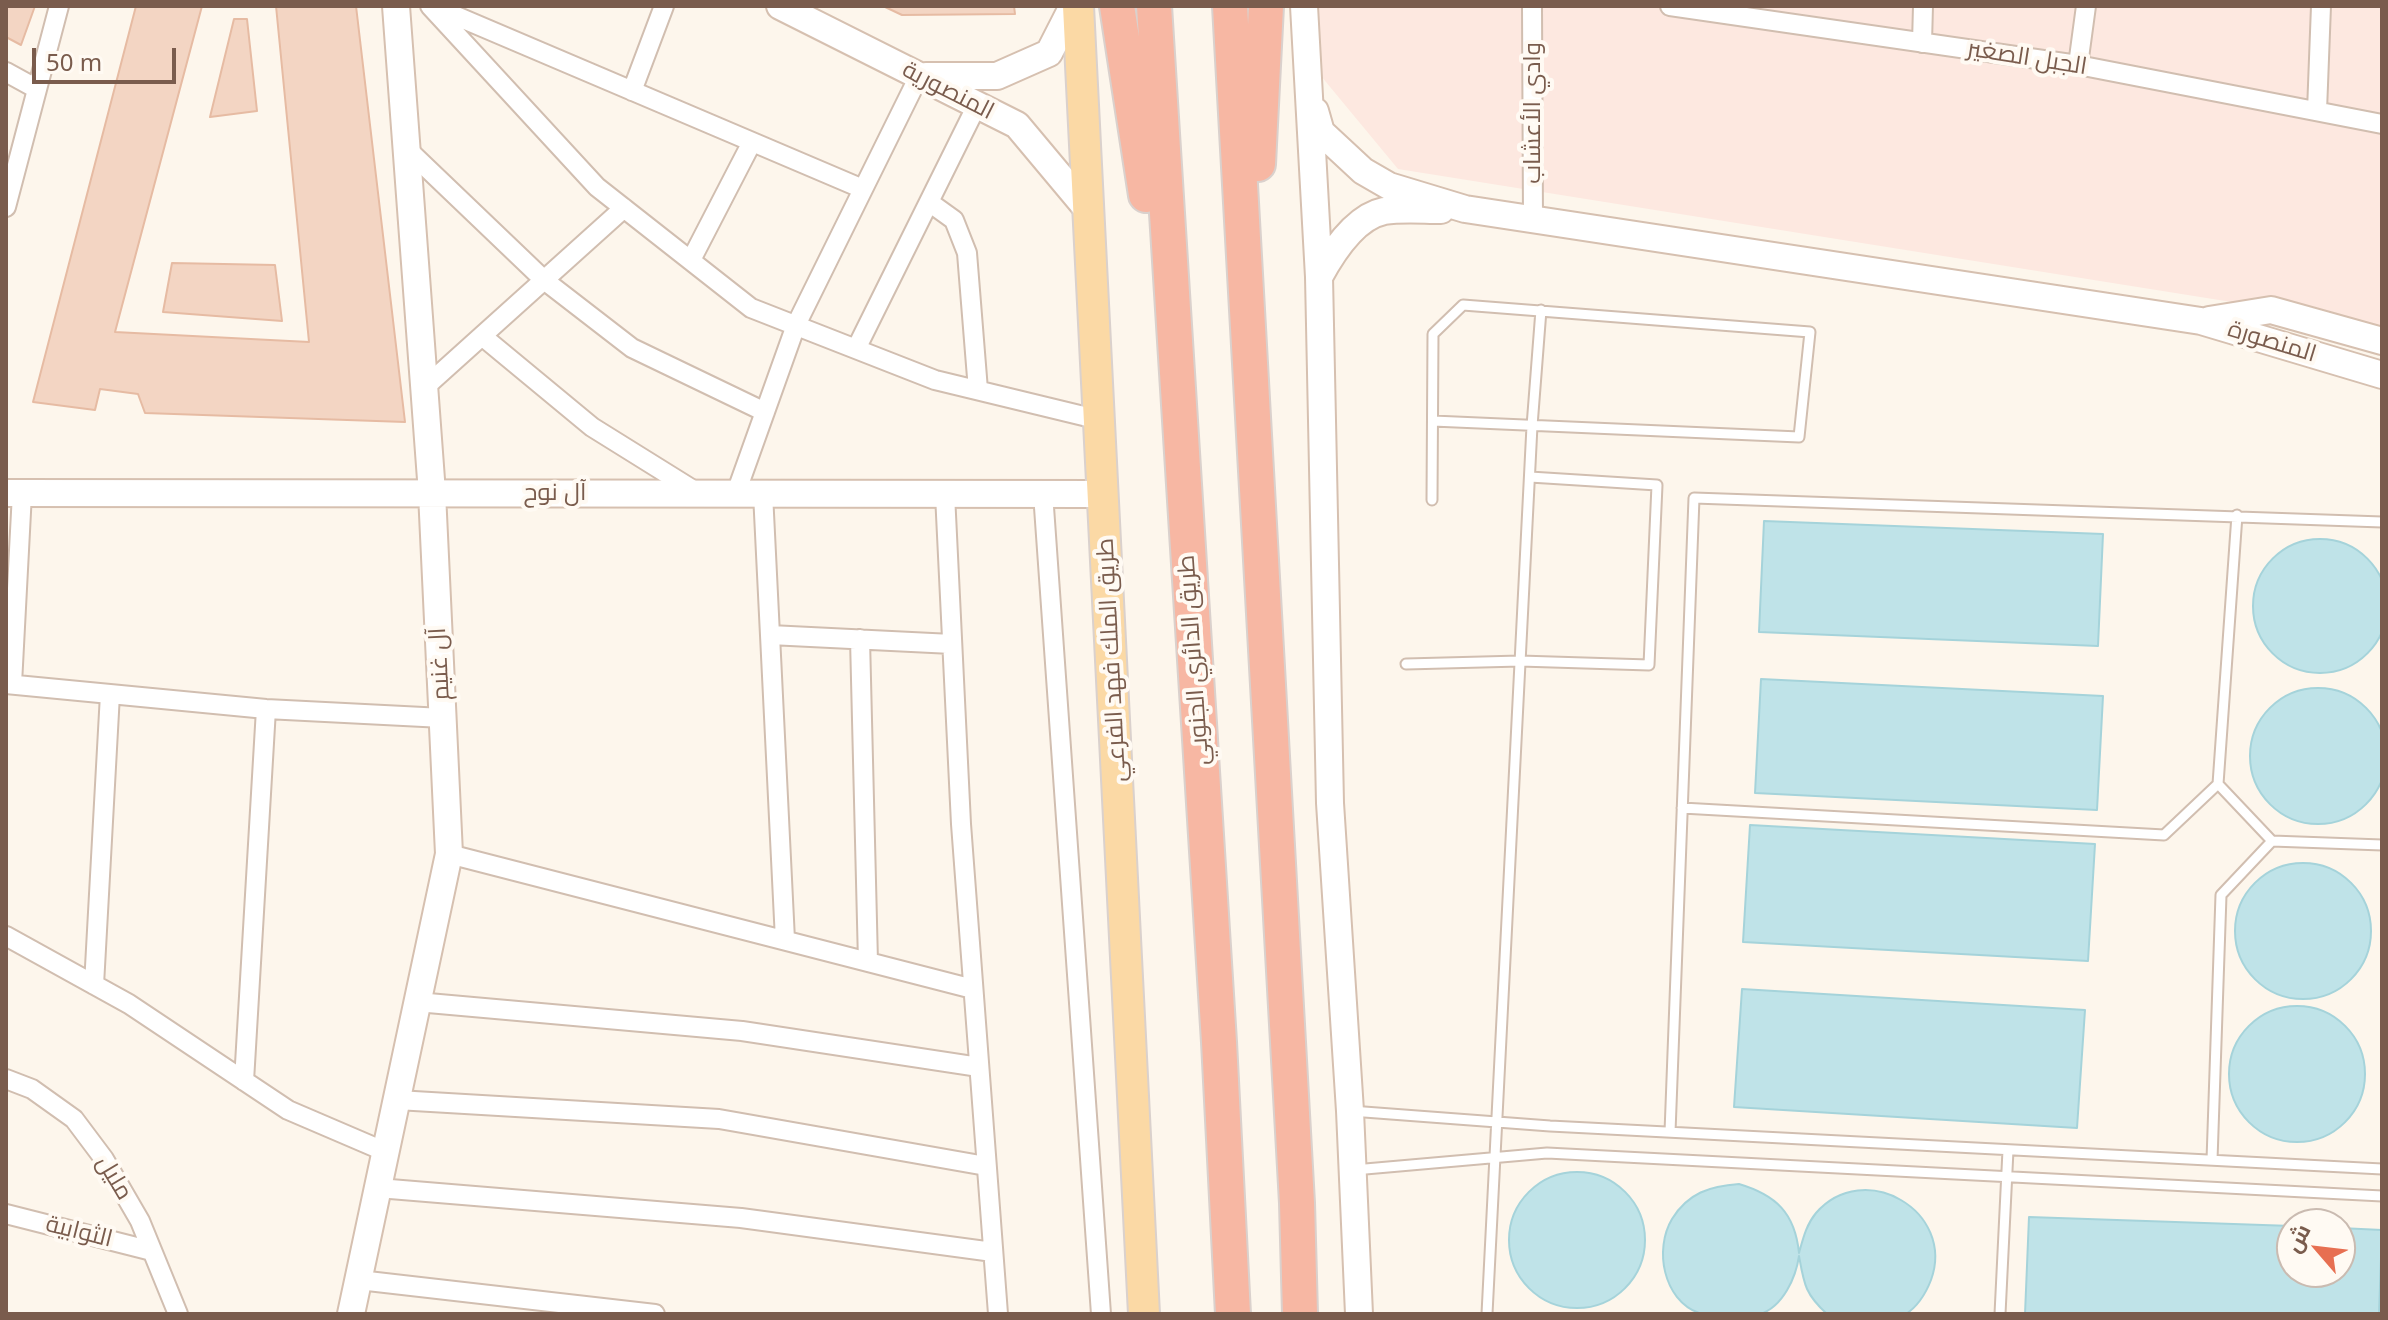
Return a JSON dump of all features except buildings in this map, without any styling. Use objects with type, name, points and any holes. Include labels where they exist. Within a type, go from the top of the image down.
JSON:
[{"type":"highway","points":[[1117,6],[1176,380]]},
{"type":"highway","name":"طريق الدائري الجنوبي","points":[[1154,6],[1219,1042],[1233,1314]]},
{"type":"highway","points":[[1230,6],[1296,1187],[1300,1314]]},
{"type":"highway","points":[[1254,436],[1259,147],[1266,6]]},
{"type":"highway","points":[[1210,1314],[1219,1042]]},
{"type":"main road","name":"طريق الملك فهد الفرعي","points":[[1076,6],[1104,494],[1144,1314]]},
{"type":"street","points":[[6,207],[59,6]]},
{"type":"street","name":"آل غنيم","points":[[351,1314],[449,854],[432,493],[396,6]]},
{"type":"street","points":[[432,6],[863,189]]},
{"type":"street","points":[[432,6],[597,187],[751,308],[935,380],[1100,420]]},
{"type":"street","points":[[632,91],[664,6]]},
{"type":"street","name":"المنصورية","points":[[780,6],[1017,125],[1089,211]]},
{"type":"street","points":[[785,940],[770,635],[750,493],[765,412],[796,325],[919,76],[997,76],[1049,53],[1076,6]]},
{"type":"street","points":[[1304,6],[1319,277],[1330,803],[1354,1170],[1359,1314]]},
{"type":"street","name":"وادي الأعشاب","points":[[1532,6],[1533,220]]},
{"type":"street","name":"الجبل الصغير","points":[[1670,6],[1761,13],[1922,43],[2078,65],[2382,124]]},
{"type":"street","points":[[1922,43],[1923,6]]},
{"type":"street","points":[[2078,65],[2086,6]]},
{"type":"street","points":[[2317,111],[2321,6]]},
{"type":"street","points":[[6,72],[37,89]]},
{"type":"street","points":[[1309,88],[1321,132],[1363,171],[1389,186],[1465,209],[2201,321]]},
{"type":"street","points":[[856,349],[977,105]]},
{"type":"street","points":[[691,260],[752,142]]},
{"type":"street","points":[[406,148],[544,280],[632,348],[765,412]]},
{"type":"street","points":[[929,202],[954,220],[967,253],[978,390]]},
{"type":"street","points":[[424,388],[624,208]]},
{"type":"street","points":[[1319,277],[1334,250],[1355,228],[1382,211],[1465,209]]},
{"type":"street","name":"المنصورة","points":[[2201,321],[2271,310],[2382,341]]},
{"type":"street","name":"المنصورة","points":[[2201,321],[2382,375]]},
{"type":"street","points":[[482,336],[592,427],[698,493]]},
{"type":"street","points":[[14,493],[9,684],[266,709],[443,718]]},
{"type":"street","name":"آل نوح","points":[[14,493],[1104,494]]},
{"type":"street","points":[[1043,493],[1101,1314]]},
{"type":"street","points":[[945,494],[961,824],[998,1314]]},
{"type":"street","points":[[770,635],[952,644]]},
{"type":"street","points":[[860,639],[868,962]]},
{"type":"street","points":[[94,985],[110,694]]},
{"type":"street","points":[[244,1081],[266,709]]},
{"type":"street","points":[[449,854],[973,989]]},
{"type":"street","points":[[6,936],[129,1004],[288,1110],[386,1152]]},
{"type":"street","points":[[417,1002],[742,1031],[979,1067]]},
{"type":"street","name":"مليل","points":[[6,1079],[32,1089],[74,1119],[104,1159],[140,1221],[178,1314]]},
{"type":"street","points":[[397,1100],[719,1119],[986,1166]]},
{"type":"street","points":[[378,1188],[741,1218],[993,1252]]},
{"type":"street","name":"الثوابية","points":[[6,1214],[152,1251]]},
{"type":"street","points":[[359,1280],[550,1308],[655,1314]]},
{"type":"lane","points":[[1432,500],[1433,334],[1463,305],[1810,332],[1799,437],[1433,421]]},
{"type":"lane","points":[[1487,1314],[1532,426],[1541,310]]},
{"type":"lane","points":[[1406,664],[1520,661],[1649,665],[1657,485],[1530,477]]},
{"type":"lane","points":[[1670,1132],[1694,498],[2382,522]]},
{"type":"lane","points":[[1682,808],[2164,835],[2218,784],[2237,515]]},
{"type":"lane","points":[[2218,784],[2272,841],[2382,845]]},
{"type":"lane","points":[[2212,1160],[2221,895],[2272,841]]},
{"type":"lane","points":[[1350,1111],[1670,1132],[2382,1169]]},
{"type":"lane","points":[[2000,1314],[2008,1150]]},
{"type":"lane","points":[[1354,1170],[1547,1153],[2382,1196]]},
{"type":"shaded area","points":[[1318,6],[2382,6],[2382,326],[1398,169],[1321,76]]},
{"type":"water","points":[[1764,521],[2103,534],[2098,646],[1759,632]]},
{"type":"water","points":[[2320,539],[2346,544],[2368,558],[2382,580],[2387,606],[2382,632],[2368,654],[2346,668],[2320,673],[2294,668],[2272,654],[2258,632],[2253,606],[2258,580],[2272,558],[2294,544]]},
{"type":"water","points":[[1761,679],[2103,696],[2097,810],[1755,793]]},
{"type":"water","points":[[2318,688],[2344,693],[2366,708],[2381,730],[2386,756],[2381,782],[2366,804],[2344,819],[2318,824],[2292,819],[2270,804],[2255,782],[2250,756],[2255,730],[2270,708],[2292,693]]},
{"type":"water","points":[[1750,825],[2095,844],[2088,961],[1743,942]]},
{"type":"water","points":[[2303,863],[2329,868],[2351,883],[2366,905],[2371,931],[2366,957],[2351,979],[2329,994],[2303,999],[2277,994],[2255,979],[2240,957],[2235,931],[2240,905],[2255,883],[2277,868]]},
{"type":"water","points":[[1742,989],[2085,1010],[2077,1128],[1734,1107]]},
{"type":"water","points":[[2297,1006],[2323,1011],[2345,1026],[2360,1048],[2365,1074],[2360,1100],[2345,1122],[2323,1137],[2297,1142],[2271,1137],[2249,1122],[2234,1100],[2229,1074],[2234,1048],[2249,1026],[2271,1011]]},
{"type":"water","points":[[1577,1172],[1603,1177],[1625,1192],[1640,1214],[1645,1240],[1640,1266],[1625,1288],[1603,1303],[1577,1308],[1551,1303],[1529,1288],[1514,1266],[1509,1240],[1514,1214],[1529,1192],[1551,1177]]},
{"type":"water","points":[[1739,1184],[1773,1200],[1788,1216],[1799,1253],[1805,1232],[1816,1213],[1836,1197],[1858,1191],[1880,1192],[1901,1200],[1918,1214],[1930,1233],[1935,1255],[1931,1280],[1924,1294],[1906,1314],[1827,1314],[1807,1288],[1799,1256],[1795,1273],[1782,1298],[1760,1314],[1710,1315],[1687,1306],[1677,1297],[1665,1272],[1664,1245],[1672,1219],[1685,1203],[1701,1192]]},
{"type":"water","points":[[2029,1217],[2276,1225],[2276,1288],[2356,1288],[2356,1229],[2382,1230],[2379,1314],[2025,1314]]}]
